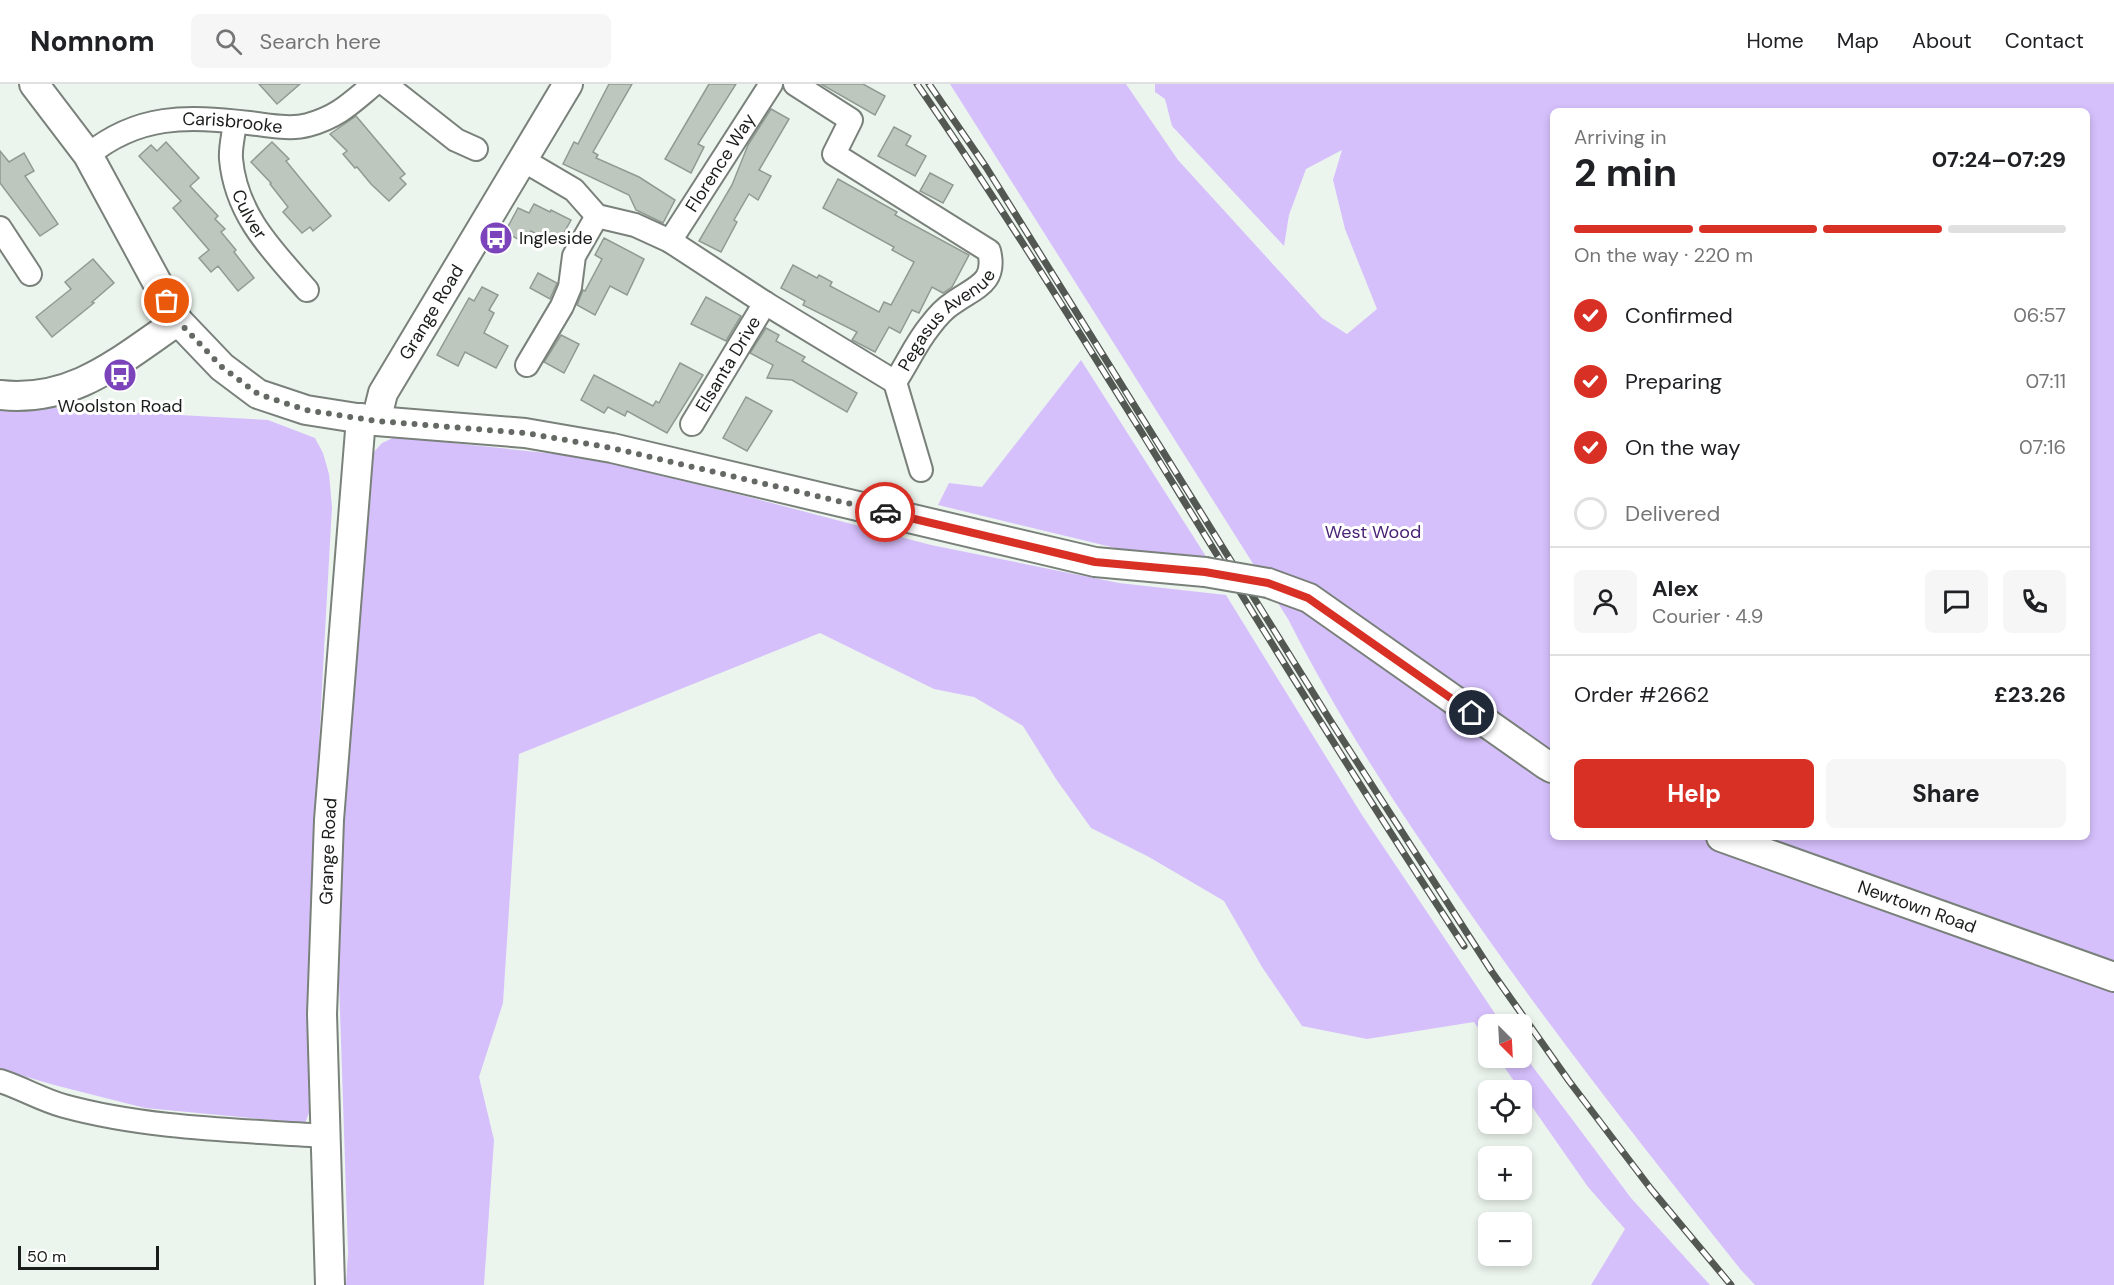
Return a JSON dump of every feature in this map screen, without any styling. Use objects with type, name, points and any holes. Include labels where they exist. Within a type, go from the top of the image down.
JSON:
[{"type":"street","points":[[34,84],[88,155],[178,321],[222,367],[258,394],[306,410],[369,419],[525,433],[612,448],[1095,562],[1205,572],[1268,583],[1308,598],[1550,767]]},
{"type":"street","name":"Carisbrooke","points":[[88,155],[108,139],[135,127],[177,119],[279,127],[307,126],[339,114],[374,84]]},
{"type":"street","points":[[385,84],[456,140],[476,149]]},
{"type":"street","name":"Grange Road","points":[[330,1285],[322,1014],[329,820],[369,419],[568,84]]},
{"type":"street","name":"Florence Way","points":[[670,241],[771,84]]},
{"type":"street","name":"Pegasus Avenue","points":[[597,216],[635,225],[670,241],[765,303],[895,382],[930,325],[952,304],[981,286],[989,274],[992,263],[989,251],[834,154],[851,120],[795,84]]},
{"type":"street","name":"Culver","points":[[235,122],[231,158],[240,199],[257,232],[307,290]]},
{"type":"street","points":[[523,160],[574,190],[597,216],[574,256],[570,287],[562,306],[527,365]]},
{"type":"street","points":[[0,228],[30,274]]},
{"type":"street","name":"Elsanta Drive","points":[[692,424],[765,303]]},
{"type":"street","points":[[0,395],[52,393],[92,379],[178,321]]},
{"type":"street","points":[[895,382],[921,470]]},
{"type":"street","name":"Newtown Road","points":[[1730,840],[2114,977]]},
{"type":"street","points":[[0,1081],[63,1106],[160,1124],[325,1136]]},
{"type":"green space","name":"West Wood","points":[[950,84],[1126,84],[1178,160],[1322,318],[1347,334],[1377,309],[1345,229],[1333,180],[1342,150],[1306,169],[1289,215],[1284,246],[1172,126],[1165,99],[1155,92],[1155,84],[2114,84],[2114,1285],[1755,1285],[1630,1130],[1488,939],[1367,758],[1288,619]]},
{"type":"green space","points":[[1081,360],[1207,558],[1132,552],[938,505],[949,483],[982,487]]},
{"type":"green space","points":[[0,405],[268,420],[315,438],[323,453],[329,474],[332,507],[313,882],[311,1108],[305,1123],[145,1108],[0,1069]]},
{"type":"green space","points":[[395,437],[585,457],[931,545],[1119,583],[1226,595],[1362,815],[1495,1014],[1478,1014],[1478,1028],[1474,1022],[1367,1039],[1302,1026],[1262,967],[1224,901],[1149,857],[1091,828],[1056,779],[1023,726],[974,697],[934,689],[820,633],[519,754],[503,1003],[479,1077],[494,1140],[484,1285],[346,1285],[348,1253],[339,981],[343,771],[372,454],[382,443]]},
{"type":"green space","points":[[1532,1066],[1631,1198],[1710,1285],[1591,1285],[1625,1229],[1588,1187],[1532,1107],[1532,1080],[1513,1080],[1505,1068],[1532,1068]]},
{"type":"building","points":[[259,84],[300,84],[277,104]]},
{"type":"building","points":[[609,84],[632,84],[593,152],[598,155],[596,158],[639,177],[675,200],[663,223],[636,210],[629,195],[563,164],[574,142],[578,144]]},
{"type":"building","points":[[709,84],[736,84],[698,144],[704,147],[691,173],[665,159]]},
{"type":"building","points":[[821,84],[863,84],[885,96],[875,115]]},
{"type":"building","points":[[771,109],[789,119],[759,170],[771,176],[758,200],[749,194],[734,220],[737,222],[721,252],[699,241],[732,185],[748,145]]},
{"type":"building","points":[[356,116],[405,174],[400,178],[406,184],[389,201],[357,167],[355,168],[343,154],[347,151],[330,134]]},
{"type":"building","points":[[894,127],[911,136],[906,145],[926,156],[915,176],[878,156]]},
{"type":"building","points":[[166,142],[199,178],[190,186],[218,216],[215,219],[225,229],[221,232],[254,278],[238,291],[218,266],[211,272],[199,258],[209,250],[173,208],[181,201],[139,156],[151,145],[157,151]]},
{"type":"building","points":[[272,142],[289,159],[286,161],[331,216],[313,231],[310,227],[302,233],[283,212],[288,207],[271,183],[251,162]]},
{"type":"building","points":[[0,151],[9,162],[24,153],[34,171],[25,176],[58,224],[40,236],[0,183]]},
{"type":"building","points":[[930,173],[953,185],[943,203],[920,191]]},
{"type":"building","points":[[838,179],[897,212],[895,215],[969,255],[952,287],[943,293],[932,287],[919,313],[912,310],[900,333],[889,327],[875,352],[852,340],[857,332],[803,305],[805,301],[781,288],[793,265],[817,278],[819,275],[832,282],[830,286],[879,312],[884,302],[891,305],[914,262],[892,250],[894,247],[823,208]]},
{"type":"building","points":[[534,204],[571,220],[557,245],[531,231],[525,243],[505,232],[518,208],[529,213]]},
{"type":"building","points":[[604,238],[644,259],[627,295],[610,286],[595,315],[577,305],[583,290],[585,291],[602,259],[595,255]]},
{"type":"building","points":[[93,259],[114,283],[92,302],[94,303],[52,337],[36,317],[71,289],[65,282]]},
{"type":"building","points":[[538,273],[557,283],[550,299],[530,288]]},
{"type":"building","points":[[482,287],[498,295],[489,310],[494,313],[484,333],[508,346],[496,368],[465,352],[458,366],[437,355],[469,298],[474,301]]},
{"type":"building","points":[[706,297],[741,316],[726,341],[691,324]]},
{"type":"building","points":[[766,328],[779,335],[776,341],[805,357],[802,361],[857,393],[847,412],[792,380],[767,378],[773,365],[750,353]]},
{"type":"building","points":[[561,335],[579,344],[564,373],[544,362]]},
{"type":"building","points":[[680,363],[703,375],[667,433],[627,411],[625,416],[608,407],[604,413],[581,400],[594,375],[653,406],[656,401],[659,403]]},
{"type":"building","points":[[746,397],[772,411],[747,451],[723,438]]},
{"type":"railway","points":[[917,84],[1032,257],[1341,755],[1464,946]]},
{"type":"railway","points":[[929,84],[986,167],[1330,720],[1492,972],[1569,1081],[1651,1189],[1731,1285]]},
{"type":"way so far","points":[[167,301],[178,321],[222,367],[258,394],[306,410],[376,421],[525,433],[612,448],[885,512]]},
{"type":"place","name":"Ingleside","points":[[496,238]]},
{"type":"place","name":"Woolston Road","points":[[120,375]]},
{"type":"route","points":[[885,512],[1095,562],[1205,572],[1268,583],[1308,598],[1472,713]]}]
